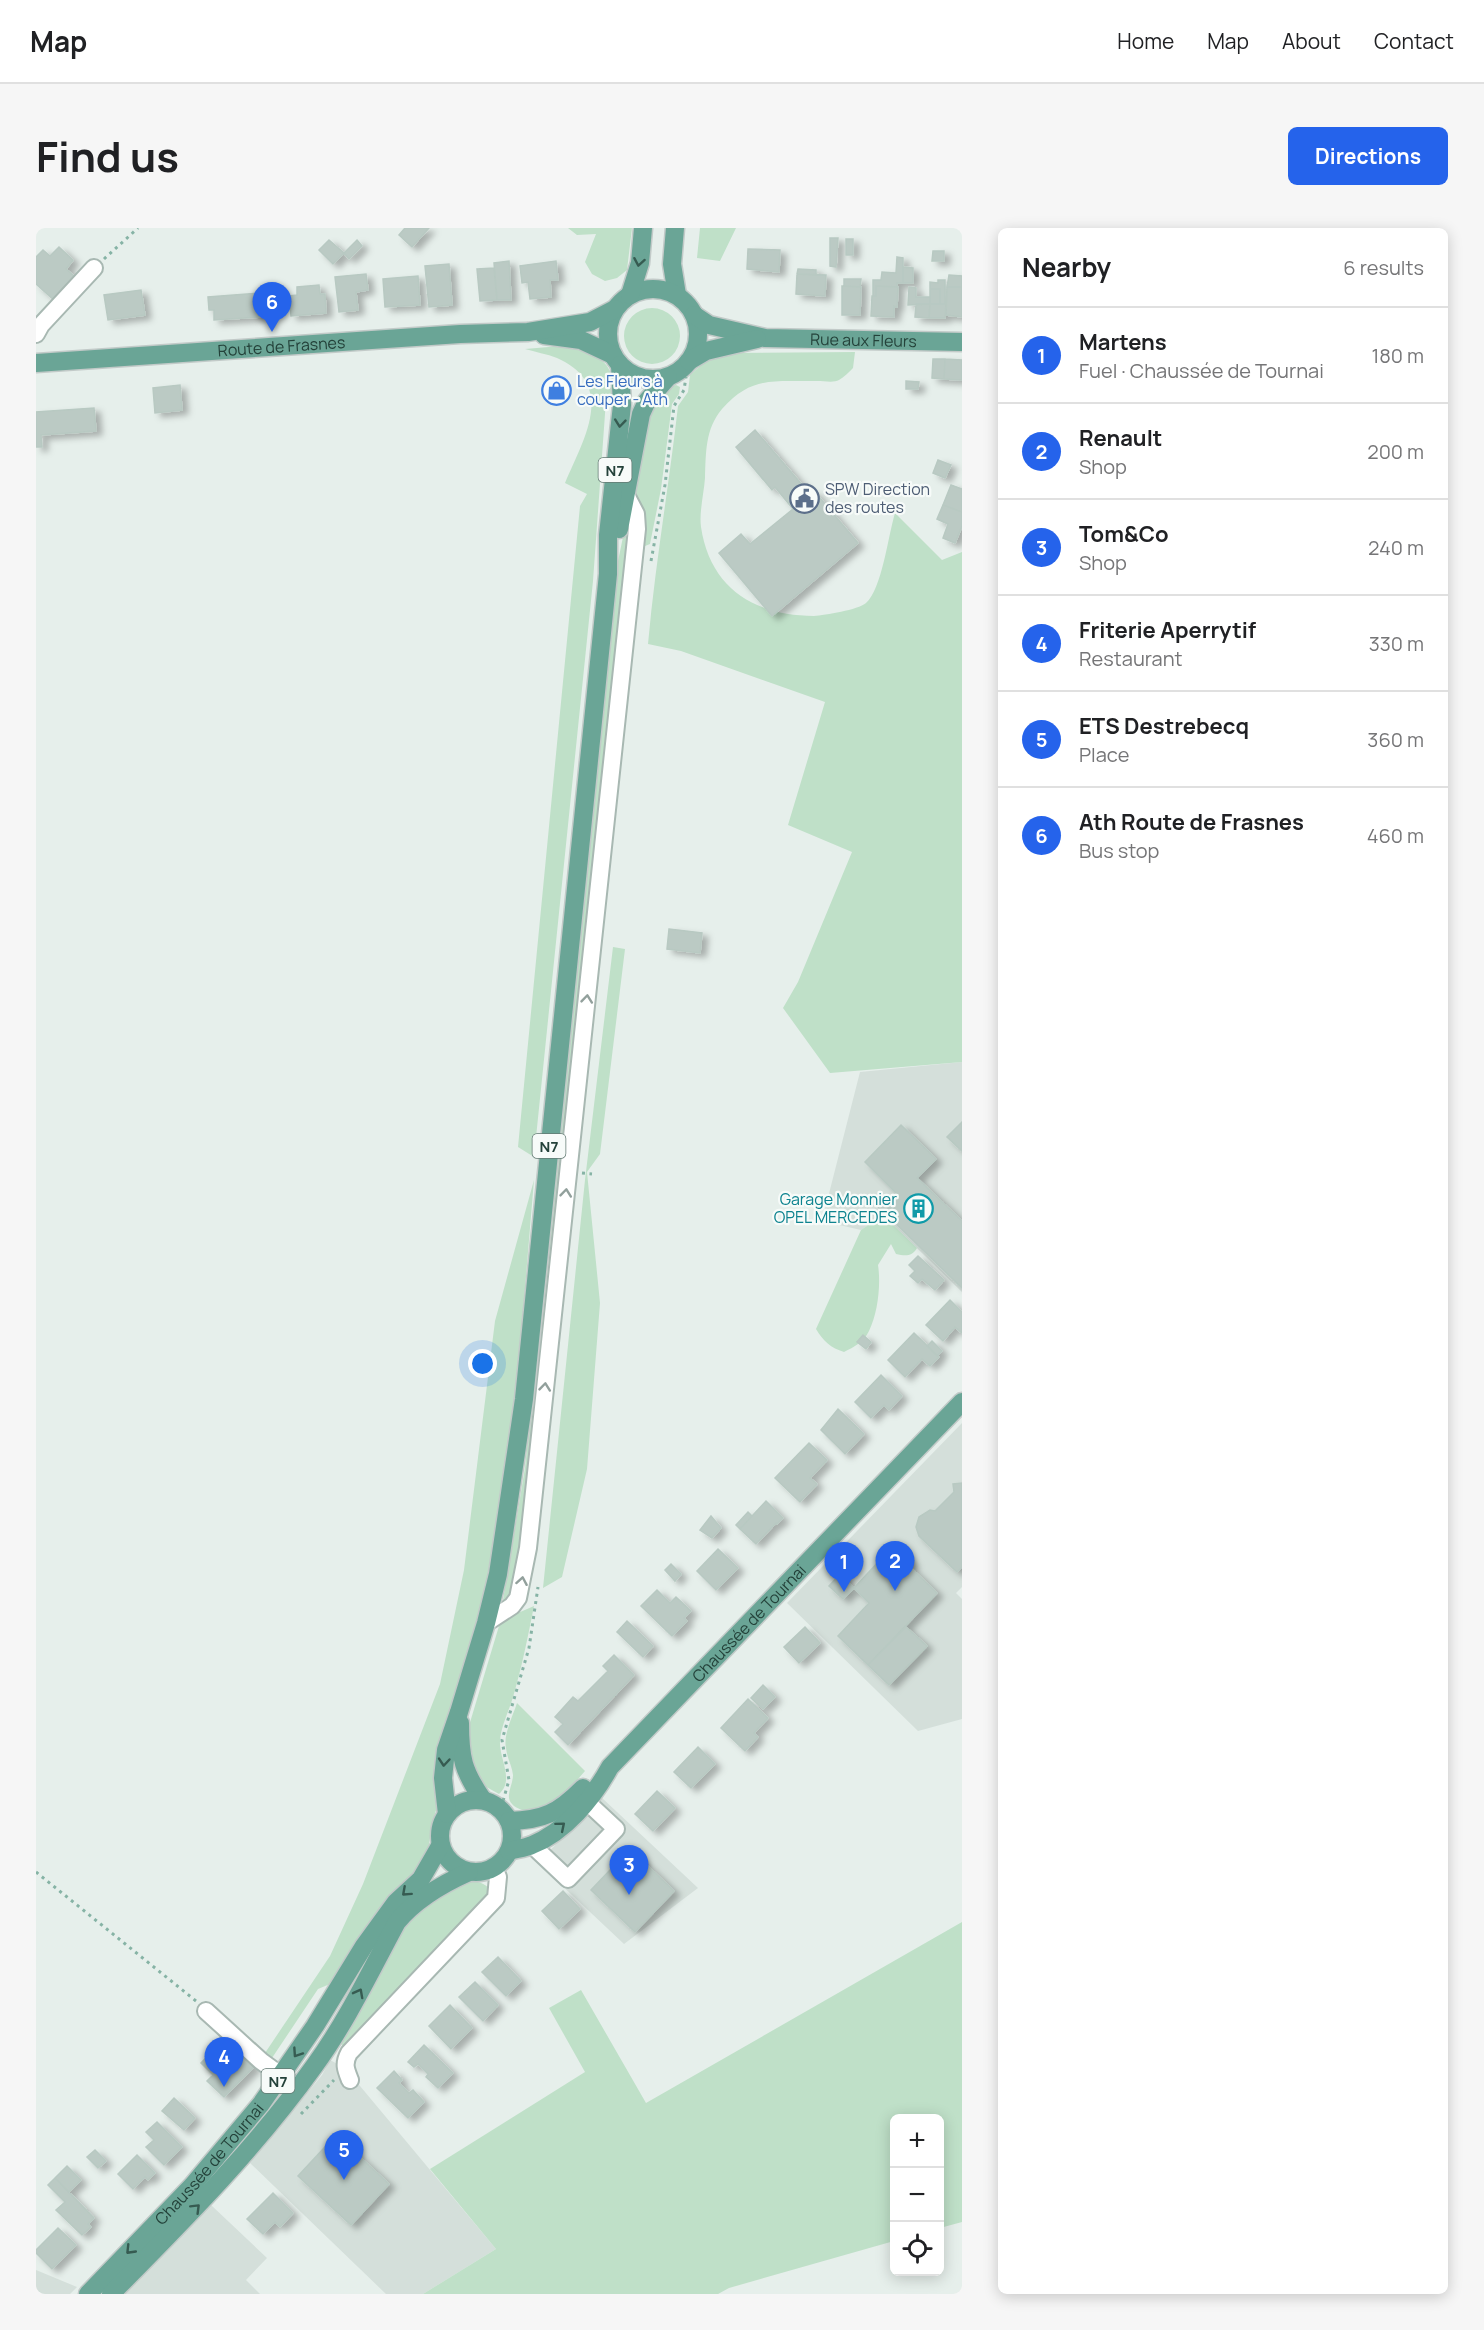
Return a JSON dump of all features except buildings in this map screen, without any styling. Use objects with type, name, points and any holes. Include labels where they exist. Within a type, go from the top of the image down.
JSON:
[{"type":"main road","points":[[630,295],[640,263],[643,228]]},
{"type":"main road","points":[[675,228],[672,264],[677,295]]},
{"type":"main road","points":[[653,288],[677,295],[690,307],[699,334],[689,362],[668,377],[642,378],[630,373],[616,360],[608,332],[615,309],[630,295],[641,290],[653,288]]},
{"type":"main road","name":"Route de Frasnes","points":[[36,363],[460,334],[528,332],[590,322],[615,309]]},
{"type":"main road","name":"Rue aux Fleurs","points":[[694,315],[709,325],[765,338],[962,342]]},
{"type":"main road","name":"Route de Frasnes","points":[[528,332],[581,340],[601,348],[616,360]]},
{"type":"main road","name":"Rue aux Fleurs","points":[[689,362],[706,351],[765,338]]},
{"type":"main road","name":"N7","points":[[609,574],[608,535],[622,405],[616,360]]},
{"type":"main road","name":"N7","points":[[447,1814],[443,1778],[446,1750],[486,1623],[498,1574],[524,1399],[609,574],[641,414],[647,401],[668,377]]},
{"type":"main road","name":"Chaussée de Tournai","points":[[509,1851],[532,1845],[563,1825],[598,1788],[610,1767],[962,1402]]},
{"type":"main road","name":"N7","points":[[459,1712],[460,1746],[465,1771],[483,1800]]},
{"type":"main road","name":"Chaussée de Tournai","points":[[509,1821],[543,1818],[554,1813],[569,1802],[593,1777],[610,1767]]},
{"type":"main road","points":[[483,1800],[500,1809],[509,1821],[512,1831],[509,1851],[494,1868],[470,1872],[451,1863],[440,1846],[439,1835],[441,1824],[456,1806],[466,1801],[483,1800]]},
{"type":"main road","name":"Chaussée de Tournai","points":[[88,2294],[192,2186],[233,2139],[282,2075],[369,1938],[396,1902],[421,1879],[440,1846]]},
{"type":"main road","name":"Chaussée de Tournai","points":[[111,2294],[246,2154],[298,2088],[331,2041],[397,1922],[405,1912],[432,1891],[470,1872]]},
{"type":"street","points":[[36,334],[40,325],[94,268]]},
{"type":"street","points":[[486,1623],[512,1606],[518,1598],[528,1548],[637,529],[636,514],[626,495]]},
{"type":"street","points":[[532,1845],[568,1879],[616,1829],[586,1801]]},
{"type":"street","points":[[350,2080],[345,2068],[345,2061],[349,2053],[496,1898],[498,1877],[494,1868]]},
{"type":"street","points":[[206,2011],[261,2061],[298,2088]]},
{"type":"path","points":[[94,268],[138,228]]},
{"type":"path","points":[[36,1872],[206,2011]]},
{"type":"shaded area","points":[[962,1062],[962,1292],[883,1215],[861,1230],[822,1221],[860,1072]]},
{"type":"shaded area","points":[[962,1423],[962,1587],[956,1593],[962,1599],[962,1719],[918,1731],[787,1603]]},
{"type":"shaded area","points":[[601,1797],[698,1888],[624,1944],[538,1863]]},
{"type":"shaded area","points":[[330,2060],[345,2068],[496,2249],[423,2294],[386,2294],[250,2163],[322,2075]]},
{"type":"shaded area","points":[[211,2205],[267,2258],[246,2280],[260,2294],[123,2294]]},
{"type":"shaded area","points":[[36,2270],[77,2287],[70,2294],[36,2294]]},
{"type":"green space","points":[[568,228],[632,228],[627,270],[617,278],[605,281],[592,274],[585,262],[596,234],[577,235]]},
{"type":"green space","points":[[700,228],[736,228],[720,261],[697,258]]},
{"type":"green space","points":[[652,308],[663,310],[672,316],[678,325],[680,336],[678,347],[672,356],[663,362],[652,364],[641,362],[632,356],[626,347],[624,336],[626,325],[632,316],[641,310]]},
{"type":"green space","points":[[572,345],[599,358],[609,369],[616,398],[606,400],[593,581],[534,1157],[518,1147],[580,506],[587,494],[565,483],[586,432],[591,414],[591,398],[587,383],[576,369],[557,358],[525,349]]},
{"type":"green space","points":[[855,352],[853,368],[837,381],[776,381],[754,385],[733,398],[722,409],[709,433],[701,515],[706,548],[714,567],[725,582],[755,604],[793,615],[826,615],[849,610],[866,603],[872,596],[880,574],[895,513],[942,560],[962,552],[962,1062],[830,1073],[783,1008],[798,982],[852,852],[788,825],[825,702],[681,651],[648,644],[678,406],[688,392],[690,375],[708,359],[723,353]]},
{"type":"green space","points":[[676,385],[680,387],[679,394],[672,404],[661,489],[650,544],[645,546],[640,542],[642,518],[634,492],[647,411],[668,388]]},
{"type":"green space","points":[[628,513],[633,521],[565,1171],[514,1599],[502,1606],[525,1468],[618,561]]},
{"type":"green space","points":[[613,947],[625,949],[600,1154],[587,1172],[600,1303],[587,1469],[562,1577],[543,1588],[585,1180]]},
{"type":"green space","points":[[534,1180],[516,1396],[490,1568],[438,1750],[438,1804],[427,1856],[419,1869],[392,1893],[330,1984],[318,1989],[272,2058],[263,2056],[330,1956],[363,1884],[440,1684],[464,1570],[495,1321]]},
{"type":"green space","points":[[883,1215],[917,1248],[911,1254],[902,1255],[896,1254],[891,1244],[878,1265],[878,1298],[875,1316],[869,1331],[862,1341],[844,1352],[828,1344],[816,1329],[861,1230]]},
{"type":"green space","points":[[534,1606],[513,1697],[503,1724],[500,1748],[506,1782],[499,1794],[481,1784],[474,1776],[465,1739],[499,1626],[511,1616]]},
{"type":"green space","points":[[517,1703],[585,1771],[558,1801],[532,1812],[516,1807],[509,1798],[513,1775],[505,1743]]},
{"type":"green space","points":[[471,1881],[486,1886],[496,1898],[349,2053],[340,2043],[403,1927],[434,1900]]},
{"type":"green space","points":[[962,1922],[962,2222],[944,2227],[944,2114],[890,2114],[890,2242],[729,2288],[718,2294],[423,2294],[496,2249],[430,2169],[585,2072],[549,2008],[581,1990],[646,2103]]},
{"type":"place","name":"Ath Route de Frasnes","points":[[272,332]]},
{"type":"place","name":"Les Fleurs à couper - Ath","points":[[556,390]]},
{"type":"place","name":"SPW Direction des routes","points":[[804,498]]},
{"type":"place","name":"Garage Monnier OPEL MERCEDES","points":[[918,1208]]},
{"type":"place","name":"Renault","points":[[895,1591]]},
{"type":"place","name":"Martens","points":[[844,1592]]},
{"type":"place","name":"Tom&Co","points":[[629,1895]]},
{"type":"place","name":"Friterie Aperrytif","points":[[224,2087]]},
{"type":"place","name":"ETS Destrebecq","points":[[344,2180]]}]
